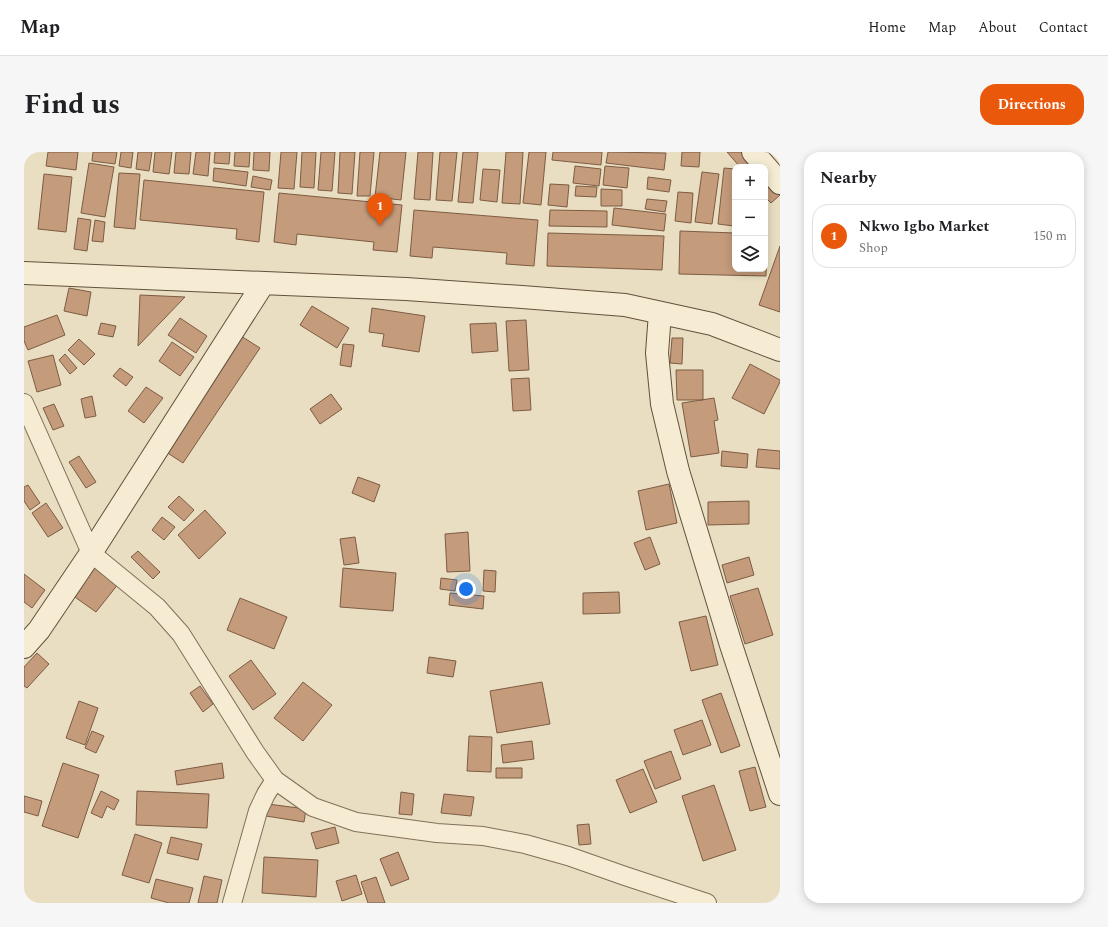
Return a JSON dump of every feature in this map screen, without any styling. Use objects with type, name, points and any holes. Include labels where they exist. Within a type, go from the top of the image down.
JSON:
[{"type":"main road","points":[[753,152],[780,183]]},
{"type":"main road","points":[[24,273],[406,289],[522,296],[625,305],[712,324],[780,350]]},
{"type":"main road","points":[[24,647],[39,630],[91,553],[262,284]]},
{"type":"main road","points":[[660,313],[657,353],[662,404],[678,471],[731,645],[780,794]]},
{"type":"street","points":[[24,403],[91,553],[157,607],[182,634],[255,752],[275,780],[313,807],[356,822],[437,833],[483,836],[525,844],[568,856],[707,903]]},
{"type":"street","points":[[232,903],[258,811],[275,780]]},
{"type":"building","points":[[48,152],[78,152],[76,170],[46,166]]},
{"type":"building","points":[[93,152],[117,152],[115,164],[92,161]]},
{"type":"building","points":[[121,152],[133,152],[131,168],[119,166]]},
{"type":"building","points":[[138,152],[152,152],[149,171],[136,169]]},
{"type":"building","points":[[155,152],[172,152],[169,174],[153,172]]},
{"type":"building","points":[[176,152],[191,152],[189,174],[174,173]]},
{"type":"building","points":[[196,152],[210,152],[208,176],[193,174]]},
{"type":"building","points":[[215,152],[230,152],[229,164],[214,163]]},
{"type":"building","points":[[235,152],[250,152],[249,167],[234,166]]},
{"type":"building","points":[[254,152],[270,152],[269,171],[253,170]]},
{"type":"building","points":[[281,152],[297,152],[294,189],[278,188]]},
{"type":"building","points":[[302,152],[316,152],[314,188],[300,187]]},
{"type":"building","points":[[321,152],[335,152],[332,191],[318,190]]},
{"type":"building","points":[[340,152],[355,152],[352,194],[338,193]]},
{"type":"building","points":[[360,152],[374,152],[370,196],[357,196]]},
{"type":"building","points":[[380,152],[406,152],[401,200],[375,197]]},
{"type":"building","points":[[418,152],[433,152],[430,200],[414,199]]},
{"type":"building","points":[[440,152],[457,152],[452,201],[436,200]]},
{"type":"building","points":[[463,152],[478,152],[473,203],[458,202]]},
{"type":"building","points":[[506,152],[523,152],[520,204],[502,203]]},
{"type":"building","points":[[529,152],[546,152],[541,205],[523,203]]},
{"type":"building","points":[[553,152],[602,152],[601,165],[552,160]]},
{"type":"building","points":[[608,152],[666,153],[664,170],[606,163]]},
{"type":"building","points":[[682,152],[700,152],[699,167],[681,166]]},
{"type":"building","points":[[727,152],[746,152],[756,164],[737,164]]},
{"type":"building","points":[[89,163],[114,167],[105,217],[81,213]]},
{"type":"building","points":[[575,166],[601,169],[599,186],[573,183]]},
{"type":"building","points":[[605,166],[629,168],[627,188],[603,185]]},
{"type":"building","points":[[214,168],[248,172],[246,186],[213,181]]},
{"type":"building","points":[[724,168],[732,169],[732,226],[718,224]]},
{"type":"building","points":[[483,169],[500,170],[497,202],[480,200]]},
{"type":"building","points":[[702,172],[719,174],[712,224],[695,222]]},
{"type":"building","points":[[119,173],[140,174],[135,229],[114,227]]},
{"type":"building","points":[[44,174],[72,177],[66,232],[38,229]]},
{"type":"building","points":[[253,176],[272,180],[270,190],[251,187]]},
{"type":"building","points":[[648,177],[671,180],[669,192],[647,189]]},
{"type":"building","points":[[768,178],[780,192],[780,195],[771,203],[768,200]]},
{"type":"building","points":[[144,180],[264,192],[259,242],[236,239],[237,229],[140,220]]},
{"type":"building","points":[[550,184],[569,185],[567,207],[548,205]]},
{"type":"building","points":[[576,186],[597,187],[596,197],[575,196]]},
{"type":"building","points":[[601,189],[622,190],[622,206],[601,206]]},
{"type":"building","points":[[678,192],[693,193],[691,223],[675,221]]},
{"type":"building","points":[[279,193],[402,205],[397,252],[373,250],[374,242],[297,234],[296,245],[274,242]]},
{"type":"building","points":[[647,199],[667,201],[665,212],[645,209]]},
{"type":"building","points":[[614,208],[666,214],[664,231],[612,225]]},
{"type":"building","points":[[414,210],[538,220],[534,266],[506,264],[507,253],[433,247],[432,258],[410,256]]},
{"type":"building","points":[[550,210],[607,211],[607,227],[549,226]]},
{"type":"building","points":[[78,218],[91,220],[87,251],[74,249]]},
{"type":"building","points":[[95,220],[105,222],[103,242],[92,241]]},
{"type":"building","points":[[680,231],[732,233],[732,272],[766,272],[766,276],[679,274]]},
{"type":"building","points":[[548,233],[664,236],[662,270],[547,266]]},
{"type":"building","points":[[780,246],[780,312],[759,305]]},
{"type":"building","points":[[69,288],[91,292],[87,316],[64,311]]},
{"type":"building","points":[[140,295],[185,297],[138,346]]},
{"type":"building","points":[[312,306],[349,328],[337,348],[300,325]]},
{"type":"building","points":[[372,308],[425,316],[419,352],[382,346],[384,334],[369,332]]},
{"type":"building","points":[[57,315],[65,335],[28,350],[24,341],[24,327]]},
{"type":"building","points":[[180,318],[207,336],[196,353],[168,335]]},
{"type":"building","points":[[526,320],[529,370],[509,371],[506,321]]},
{"type":"building","points":[[101,323],[116,326],[113,337],[98,334]]},
{"type":"building","points":[[496,323],[498,351],[472,353],[470,324]]},
{"type":"building","points":[[241,336],[260,348],[183,463],[163,450]]},
{"type":"building","points":[[672,338],[683,338],[682,364],[670,363]]},
{"type":"building","points":[[79,339],[95,354],[84,365],[68,350]]},
{"type":"building","points":[[172,342],[194,357],[180,376],[159,361]]},
{"type":"building","points":[[343,344],[354,345],[351,367],[340,365]]},
{"type":"building","points":[[65,354],[77,368],[70,374],[59,360]]},
{"type":"building","points":[[53,355],[61,385],[37,392],[28,361]]},
{"type":"building","points":[[750,364],[780,380],[764,414],[732,398]]},
{"type":"building","points":[[120,368],[133,377],[126,386],[113,376]]},
{"type":"building","points":[[676,370],[703,370],[703,400],[677,400]]},
{"type":"building","points":[[529,378],[531,410],[513,411],[511,379]]},
{"type":"building","points":[[146,387],[163,398],[144,423],[128,411]]},
{"type":"building","points":[[331,394],[342,409],[320,424],[310,409]]},
{"type":"building","points":[[92,396],[96,416],[85,418],[81,399]]},
{"type":"building","points":[[714,398],[718,420],[714,421],[719,453],[691,457],[682,403]]},
{"type":"building","points":[[54,404],[64,426],[53,430],[43,408]]},
{"type":"building","points":[[758,449],[780,451],[780,469],[756,467]]},
{"type":"building","points":[[722,451],[748,454],[747,468],[721,466]]},
{"type":"building","points":[[79,456],[96,482],[86,488],[69,462]]},
{"type":"building","points":[[358,477],[380,485],[374,502],[352,493]]},
{"type":"building","points":[[669,484],[677,523],[646,530],[638,491]]},
{"type":"building","points":[[28,485],[40,503],[30,510],[24,501],[24,487]]},
{"type":"building","points":[[179,496],[194,510],[184,521],[168,507]]},
{"type":"building","points":[[749,501],[749,524],[708,525],[708,502]]},
{"type":"building","points":[[46,503],[63,528],[48,537],[32,513]]},
{"type":"building","points":[[205,510],[226,533],[199,559],[178,535]]},
{"type":"building","points":[[162,517],[175,527],[164,540],[152,530]]},
{"type":"building","points":[[468,532],[470,571],[447,572],[445,534]]},
{"type":"building","points":[[355,537],[359,563],[344,565],[340,539]]},
{"type":"building","points":[[650,537],[660,564],[645,570],[634,543]]},
{"type":"building","points":[[138,551],[160,572],[153,579],[131,557]]},
{"type":"building","points":[[749,557],[754,575],[727,583],[722,565]]},
{"type":"building","points":[[95,565],[119,583],[96,612],[72,595]]},
{"type":"building","points":[[343,568],[396,573],[393,611],[340,607]]},
{"type":"building","points":[[484,570],[496,571],[495,592],[483,591]]},
{"type":"building","points":[[24,574],[45,590],[32,608],[24,602]]},
{"type":"building","points":[[441,578],[457,580],[455,591],[440,589]]},
{"type":"building","points":[[758,588],[773,635],[745,644],[730,596]]},
{"type":"building","points":[[619,592],[620,613],[583,614],[583,593]]},
{"type":"building","points":[[450,593],[484,596],[483,609],[449,605]]},
{"type":"building","points":[[240,598],[287,617],[274,649],[227,630]]},
{"type":"building","points":[[706,616],[718,665],[691,671],[679,622]]},
{"type":"building","points":[[37,653],[49,664],[27,688],[24,686],[24,667]]},
{"type":"building","points":[[429,657],[456,661],[453,677],[427,673]]},
{"type":"building","points":[[251,660],[276,694],[253,710],[229,676]]},
{"type":"building","points":[[303,682],[332,705],[303,741],[274,718]]},
{"type":"building","points":[[542,682],[550,724],[497,733],[490,691]]},
{"type":"building","points":[[200,686],[213,704],[203,712],[190,693]]},
{"type":"building","points":[[721,693],[740,746],[721,753],[702,700]]},
{"type":"building","points":[[79,701],[98,708],[85,745],[66,738]]},
{"type":"building","points":[[702,720],[711,745],[683,755],[674,730]]},
{"type":"building","points":[[92,731],[104,736],[96,753],[85,748]]},
{"type":"building","points":[[469,736],[492,737],[491,772],[467,771]]},
{"type":"building","points":[[532,741],[534,759],[503,763],[501,745]]},
{"type":"building","points":[[671,751],[681,779],[655,789],[644,761]]},
{"type":"building","points":[[63,763],[99,775],[78,838],[42,826]]},
{"type":"building","points":[[222,763],[224,778],[177,785],[175,771]]},
{"type":"building","points":[[755,767],[766,807],[750,811],[739,771]]},
{"type":"building","points":[[496,768],[522,768],[522,778],[496,778]]},
{"type":"building","points":[[643,769],[657,802],[630,813],[616,780]]},
{"type":"building","points":[[714,785],[736,850],[703,861],[682,796]]},
{"type":"building","points":[[101,791],[119,800],[114,810],[107,806],[102,818],[91,813]]},
{"type":"building","points":[[137,791],[209,794],[207,828],[136,825]]},
{"type":"building","points":[[401,792],[414,794],[412,815],[399,814]]},
{"type":"building","points":[[444,794],[474,797],[471,816],[441,813]]},
{"type":"building","points":[[24,796],[42,801],[38,816],[24,812]]},
{"type":"building","points":[[268,804],[306,809],[304,822],[266,816]]},
{"type":"building","points":[[589,824],[591,844],[579,845],[577,825]]},
{"type":"building","points":[[335,827],[339,843],[316,849],[311,833]]},
{"type":"building","points":[[135,834],[162,843],[149,883],[122,875]]},
{"type":"building","points":[[171,837],[202,844],[198,860],[167,853]]},
{"type":"building","points":[[398,852],[409,879],[391,886],[380,859]]},
{"type":"building","points":[[264,857],[318,860],[316,897],[262,893]]},
{"type":"building","points":[[356,875],[362,894],[342,901],[336,881]]},
{"type":"building","points":[[204,876],[222,880],[217,903],[198,903]]},
{"type":"building","points":[[376,877],[385,903],[368,903],[361,882]]},
{"type":"building","points":[[156,879],[193,888],[189,903],[169,903],[151,898]]},
{"type":"place","name":"Nkwo Igbo Market","points":[[380,226]]}]
